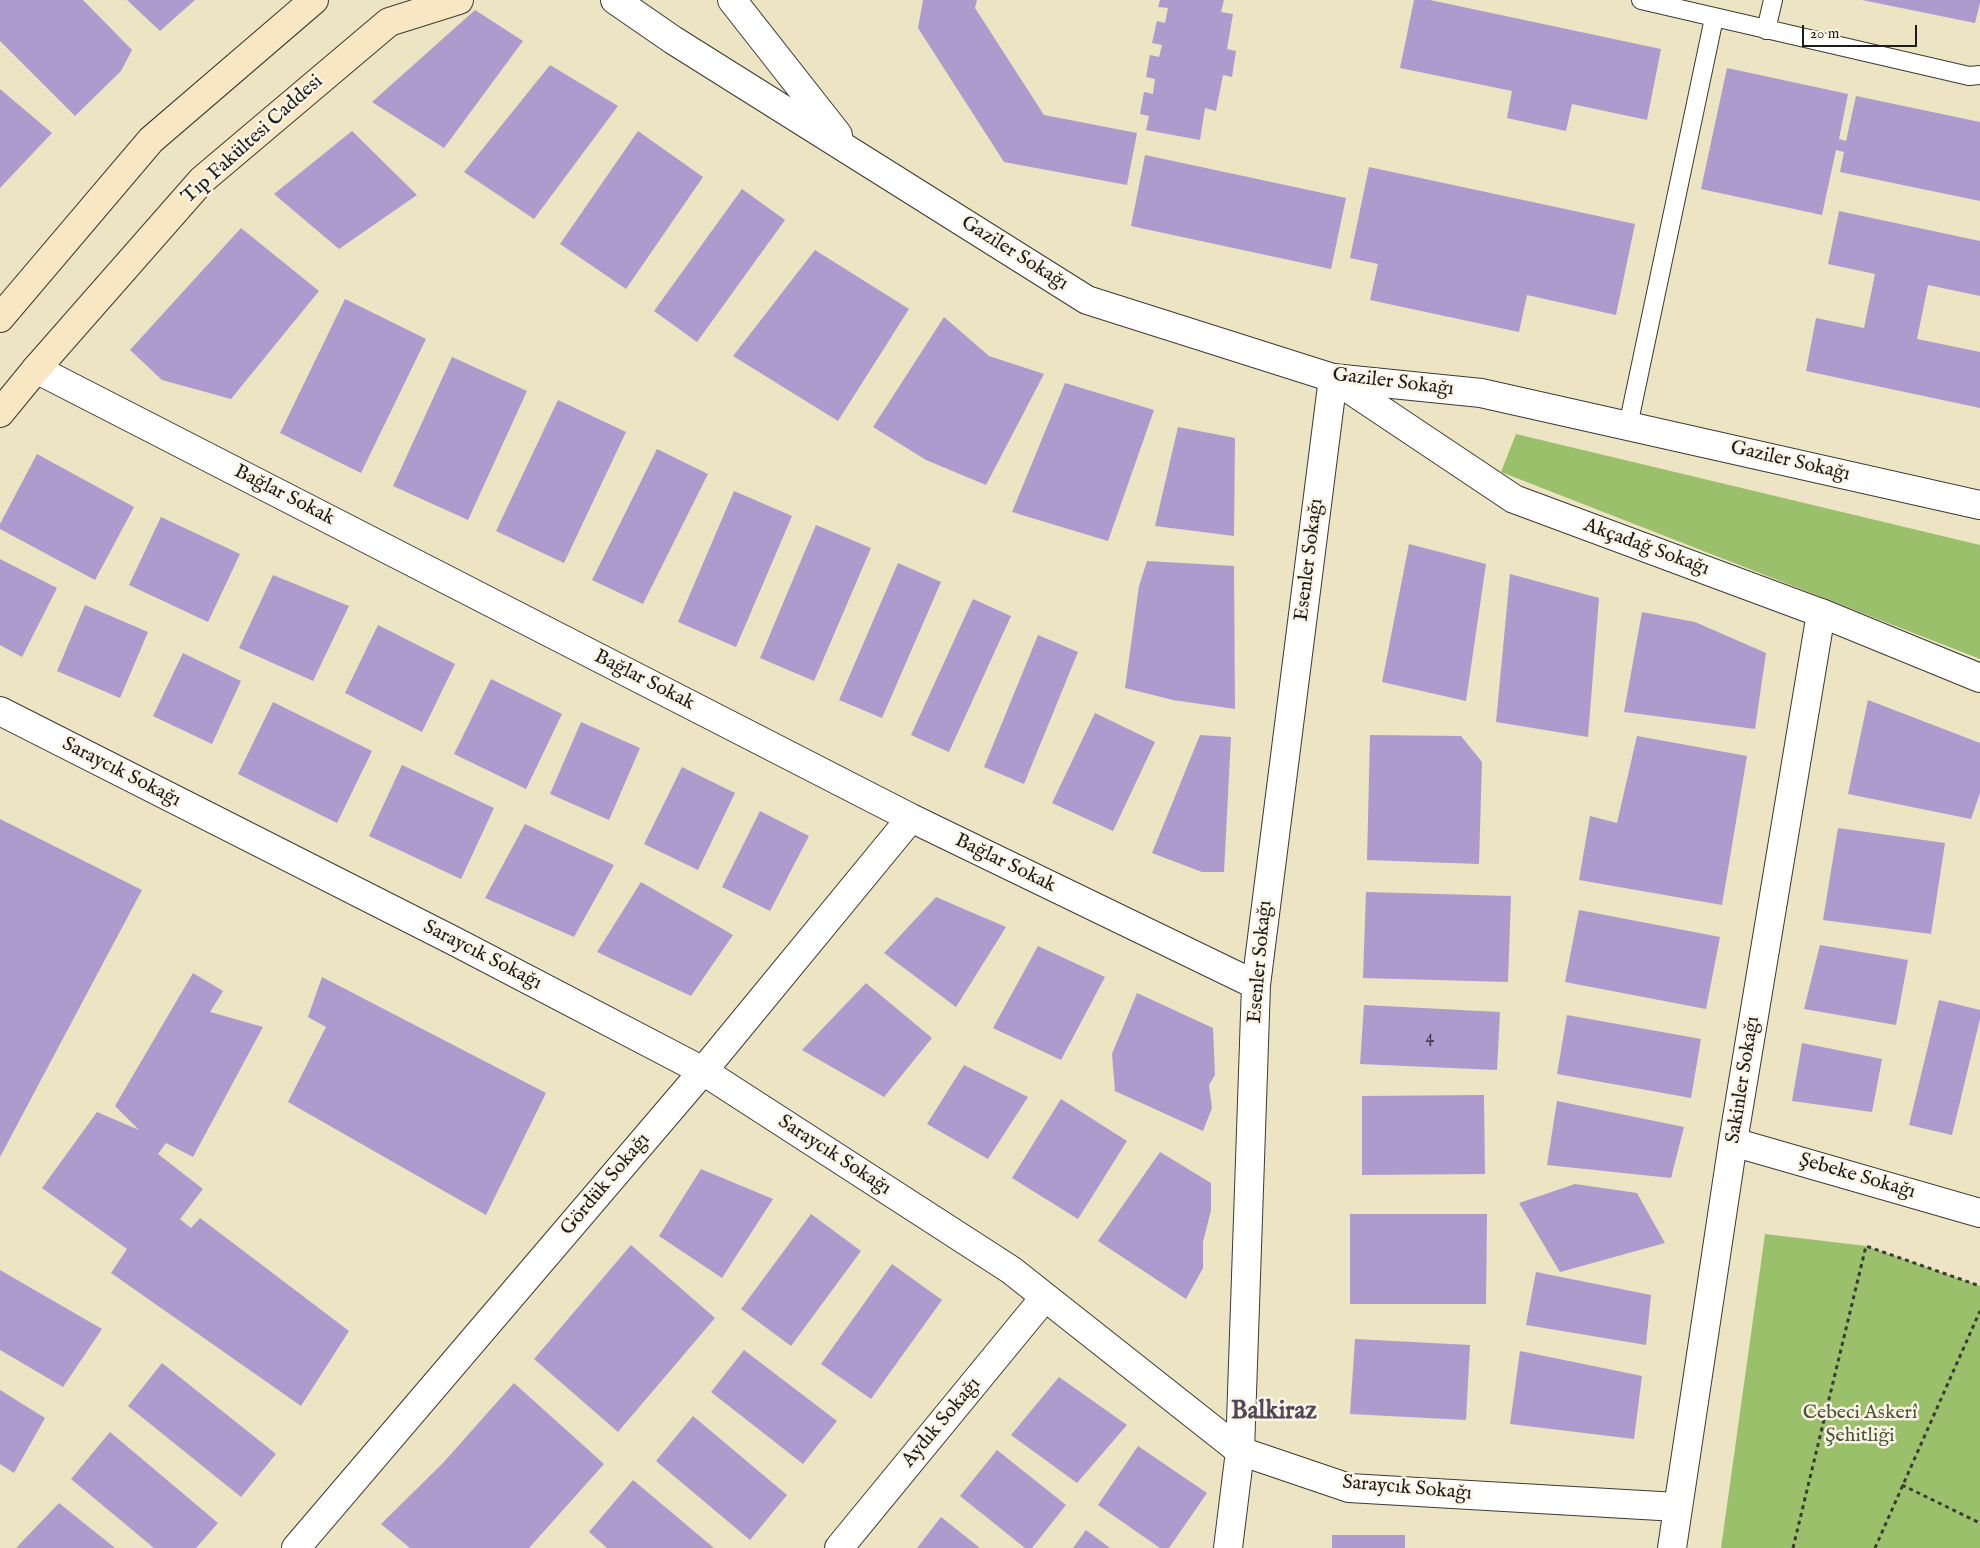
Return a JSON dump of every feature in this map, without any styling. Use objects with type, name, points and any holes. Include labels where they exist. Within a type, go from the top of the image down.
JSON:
[{"type":"main road","points":[[0,318],[151,140],[314,0]]},
{"type":"main road","name":"Tıp Fakültesi Caddesi","points":[[0,413],[36,369],[202,180],[389,22],[459,0]]},
{"type":"street","name":"Gaziler Sokağı","points":[[615,0],[673,40],[1087,300],[1333,378],[1481,393],[1980,505]]},
{"type":"street","name":"Gaziler Sokağı","points":[[732,0],[849,150]]},
{"type":"street","name":"Bağlar Sokak","points":[[36,369],[911,818],[1256,985]]},
{"type":"street","name":"Akçadağ Sokağı","points":[[1333,378],[1514,499],[1822,613],[1980,678]]},
{"type":"street","name":"Esenler Sokağı","points":[[1228,1548],[1240,1451],[1256,985],[1333,378]]},
{"type":"street","name":"Sakinler Sokağı","points":[[1672,1548],[1733,1142],[1822,613]]},
{"type":"street","name":"Saraycık Sokağı","points":[[0,711],[456,942],[703,1071],[1010,1270],[1240,1451],[1349,1488],[1677,1508]]},
{"type":"street","name":"Gördük Sokağı","points":[[296,1548],[703,1071],[911,818]]},
{"type":"street","name":"Şebeke Sokağı","points":[[1733,1142],[1980,1213]]},
{"type":"street","name":"Aydık Sokağı","points":[[839,1548],[1046,1297]]},
{"type":"lane","points":[[1641,0],[1970,76],[1980,75]]},
{"type":"lane","points":[[1766,30],[1772,0]]},
{"type":"lane","points":[[1628,426],[1714,18]]},
{"type":"path","points":[[1793,1548],[1866,1246],[1980,1286]]},
{"type":"path","points":[[1875,1548],[1980,1311]]},
{"type":"path","points":[[1902,1486],[1980,1523]]},
{"type":"green space","points":[[1516,434],[1980,545],[1980,659],[1501,472]]},
{"type":"green space","name":"Cebeci Askerî Şehitliği","points":[[1765,1234],[1866,1246],[1980,1286],[1980,1548],[1721,1548]]},
{"type":"building","points":[[0,0],[83,0],[132,50],[121,71],[75,116],[0,41]]},
{"type":"building","points":[[127,0],[195,0],[160,31]]},
{"type":"building","points":[[923,0],[977,0],[975,8],[1044,115],[1137,133],[1127,185],[1004,162],[918,28]]},
{"type":"building","points":[[1160,0],[1224,0],[1221,12],[1233,14],[1227,49],[1236,51],[1232,77],[1223,75],[1216,111],[1205,108],[1200,140],[1146,130],[1149,116],[1140,114],[1144,92],[1153,94],[1155,79],[1146,77],[1150,55],[1159,57],[1162,45],[1152,43],[1157,21],[1165,23],[1168,8],[1158,7]]},
{"type":"building","points":[[1414,0],[1430,0],[1661,49],[1647,120],[1572,104],[1566,131],[1507,118],[1512,91],[1400,68]]},
{"type":"building","points":[[1862,0],[1980,0],[1980,3],[1975,23]]},
{"type":"building","points":[[475,10],[523,41],[444,148],[372,102]]},
{"type":"building","points":[[550,65],[618,106],[534,219],[464,172]]},
{"type":"building","points":[[1727,68],[1848,94],[1839,139],[1846,141],[1856,96],[1980,122],[1980,201],[1840,172],[1844,152],[1836,150],[1822,215],[1701,189]]},
{"type":"building","points":[[0,89],[52,133],[0,188]]},
{"type":"building","points":[[352,131],[417,195],[339,249],[274,194]]},
{"type":"building","points":[[638,131],[703,177],[626,289],[560,244]]},
{"type":"building","points":[[1145,155],[1346,198],[1331,269],[1131,226]]},
{"type":"building","points":[[1369,167],[1635,224],[1616,315],[1527,295],[1519,332],[1370,300],[1378,264],[1350,258]]},
{"type":"building","points":[[742,189],[785,220],[697,342],[654,311]]},
{"type":"building","points":[[1839,211],[1980,241],[1980,296],[1928,285],[1917,339],[1980,352],[1980,408],[1806,371],[1816,318],[1864,328],[1875,274],[1828,264]]},
{"type":"building","points":[[241,228],[319,291],[231,399],[162,380],[130,350]]},
{"type":"building","points":[[815,250],[909,309],[838,421],[733,356]]},
{"type":"building","points":[[345,299],[426,339],[361,473],[280,433]]},
{"type":"building","points":[[944,317],[989,356],[1044,374],[986,485],[926,460],[873,427]]},
{"type":"building","points":[[452,357],[527,391],[468,520],[393,486]]},
{"type":"building","points":[[1065,383],[1154,410],[1108,541],[1012,512]]},
{"type":"building","points":[[558,400],[626,432],[564,563],[496,531]]},
{"type":"building","points":[[1178,427],[1235,438],[1234,536],[1155,526]]},
{"type":"building","points":[[657,449],[708,474],[643,604],[592,580]]},
{"type":"building","points":[[37,454],[134,507],[95,580],[0,529],[0,524]]},
{"type":"building","points":[[734,491],[792,516],[736,647],[678,622]]},
{"type":"building","points":[[161,517],[240,554],[208,622],[129,585]]},
{"type":"building","points":[[816,525],[871,548],[814,681],[760,658]]},
{"type":"building","points":[[1409,544],[1486,564],[1466,701],[1382,682]]},
{"type":"building","points":[[0,559],[57,588],[22,657],[0,645]]},
{"type":"building","points":[[1147,561],[1234,566],[1235,709],[1173,700],[1125,688],[1139,586]]},
{"type":"building","points":[[898,563],[941,582],[882,718],[839,700]]},
{"type":"building","points":[[1510,574],[1599,598],[1588,737],[1496,722]]},
{"type":"building","points":[[273,575],[349,606],[313,681],[239,648]]},
{"type":"building","points":[[973,599],[1011,616],[949,752],[911,735]]},
{"type":"building","points":[[85,605],[148,632],[120,698],[57,671]]},
{"type":"building","points":[[1642,612],[1695,622],[1766,653],[1755,729],[1624,712]]},
{"type":"building","points":[[378,625],[455,664],[422,732],[345,693]]},
{"type":"building","points":[[1038,635],[1078,652],[1024,784],[984,767]]},
{"type":"building","points":[[183,653],[241,681],[212,744],[153,716]]},
{"type":"building","points":[[491,679],[562,714],[526,789],[454,754]]},
{"type":"building","points":[[1868,700],[1980,743],[1980,793],[1971,819],[1848,794]]},
{"type":"building","points":[[273,702],[372,751],[337,823],[238,774]]},
{"type":"building","points":[[1095,713],[1155,742],[1113,831],[1052,803]]},
{"type":"building","points":[[581,722],[640,748],[609,820],[550,794]]},
{"type":"building","points":[[1200,735],[1231,737],[1224,872],[1202,872],[1152,853]]},
{"type":"building","points":[[1370,735],[1461,736],[1482,762],[1479,864],[1367,860]]},
{"type":"building","points":[[1637,736],[1747,756],[1722,905],[1579,880],[1590,816],[1617,823]]},
{"type":"building","points":[[402,765],[494,808],[461,879],[369,836]]},
{"type":"building","points":[[682,767],[735,793],[698,870],[644,844]]},
{"type":"building","points":[[760,811],[809,836],[770,911],[722,887]]},
{"type":"building","points":[[0,819],[142,890],[0,1157]]},
{"type":"building","points":[[525,824],[614,865],[574,937],[485,898]]},
{"type":"building","points":[[1838,828],[1945,843],[1931,934],[1823,920]]},
{"type":"building","points":[[641,882],[733,935],[691,996],[597,952]]},
{"type":"building","points":[[1366,892],[1511,896],[1508,982],[1363,978]]},
{"type":"building","points":[[936,897],[1006,927],[956,1007],[884,953]]},
{"type":"building","points":[[1579,910],[1720,937],[1706,1009],[1565,982]]},
{"type":"building","points":[[1820,945],[1908,960],[1896,1025],[1804,1009]]},
{"type":"building","points":[[1038,946],[1105,977],[1061,1060],[993,1028]]},
{"type":"building","points":[[193,973],[223,991],[210,1012],[263,1027],[193,1157],[166,1143],[158,1154],[203,1189],[180,1219],[191,1228],[200,1218],[349,1331],[301,1406],[111,1273],[127,1249],[42,1188],[97,1112],[139,1130],[115,1106]]},
{"type":"building","points":[[322,977],[546,1093],[486,1215],[288,1102],[326,1027],[308,1017]]},
{"type":"building","points":[[866,983],[932,1038],[884,1097],[802,1050]]},
{"type":"building","points":[[1137,993],[1213,1028],[1215,1075],[1209,1085],[1212,1108],[1203,1131],[1115,1091],[1112,1054]]},
{"type":"building","points":[[1939,1000],[1980,1010],[1980,1019],[1952,1135],[1909,1125]]},
{"type":"building","points":[[1364,1005],[1500,1012],[1497,1070],[1360,1064]]},
{"type":"building","points":[[1567,1015],[1701,1039],[1691,1098],[1557,1074]]},
{"type":"building","points":[[1802,1043],[1882,1059],[1872,1112],[1792,1101]]},
{"type":"building","points":[[964,1065],[1028,1097],[988,1159],[927,1124]]},
{"type":"building","points":[[1484,1095],[1485,1174],[1362,1175],[1362,1096]]},
{"type":"building","points":[[1061,1099],[1127,1141],[1078,1219],[1012,1178]]},
{"type":"building","points":[[1557,1101],[1684,1127],[1671,1178],[1547,1165]]},
{"type":"building","points":[[1160,1152],[1211,1183],[1211,1210],[1203,1242],[1203,1268],[1186,1299],[1098,1241]]},
{"type":"building","points":[[701,1169],[773,1199],[722,1278],[659,1236]]},
{"type":"building","points":[[1575,1184],[1637,1193],[1665,1243],[1560,1272],[1519,1203]]},
{"type":"building","points":[[811,1214],[861,1251],[791,1346],[741,1309]]},
{"type":"building","points":[[1350,1214],[1487,1214],[1486,1304],[1350,1304]]},
{"type":"building","points":[[631,1245],[715,1318],[618,1432],[534,1359]]},
{"type":"building","points":[[892,1264],[942,1300],[871,1399],[821,1364]]},
{"type":"building","points":[[0,1270],[102,1329],[63,1387],[0,1350]]},
{"type":"building","points":[[1536,1272],[1651,1295],[1646,1345],[1526,1325]]},
{"type":"building","points":[[1355,1339],[1470,1345],[1466,1420],[1350,1414]]},
{"type":"building","points":[[744,1350],[837,1421],[803,1464],[711,1392]]},
{"type":"building","points":[[1520,1351],[1642,1376],[1634,1439],[1510,1424]]},
{"type":"building","points":[[162,1363],[276,1454],[241,1497],[128,1406]]},
{"type":"building","points":[[1059,1377],[1127,1425],[1077,1483],[1011,1435]]},
{"type":"building","points":[[514,1383],[604,1464],[529,1548],[410,1548],[381,1524],[443,1463]]},
{"type":"building","points":[[0,1390],[45,1418],[14,1473],[0,1464]]},
{"type":"building","points":[[693,1416],[787,1495],[750,1540],[656,1461]]},
{"type":"building","points":[[110,1432],[218,1523],[196,1548],[154,1548],[71,1479]]},
{"type":"building","points":[[1138,1446],[1207,1493],[1169,1548],[1160,1548],[1098,1505]]},
{"type":"building","points":[[997,1450],[1066,1505],[1032,1548],[1025,1548],[960,1496]]},
{"type":"building","points":[[633,1480],[714,1548],[607,1548],[589,1532]]},
{"type":"building","points":[[59,1503],[115,1548],[16,1548]]},
{"type":"building","points":[[941,1517],[980,1548],[917,1548]]},
{"type":"building","points":[[1086,1530],[1110,1548],[1073,1548]]},
{"type":"building","points":[[1332,1535],[1405,1535],[1405,1548],[1332,1548]]},
{"type":"district","name":"Balkiraz","points":[[1274,1413]]}]
